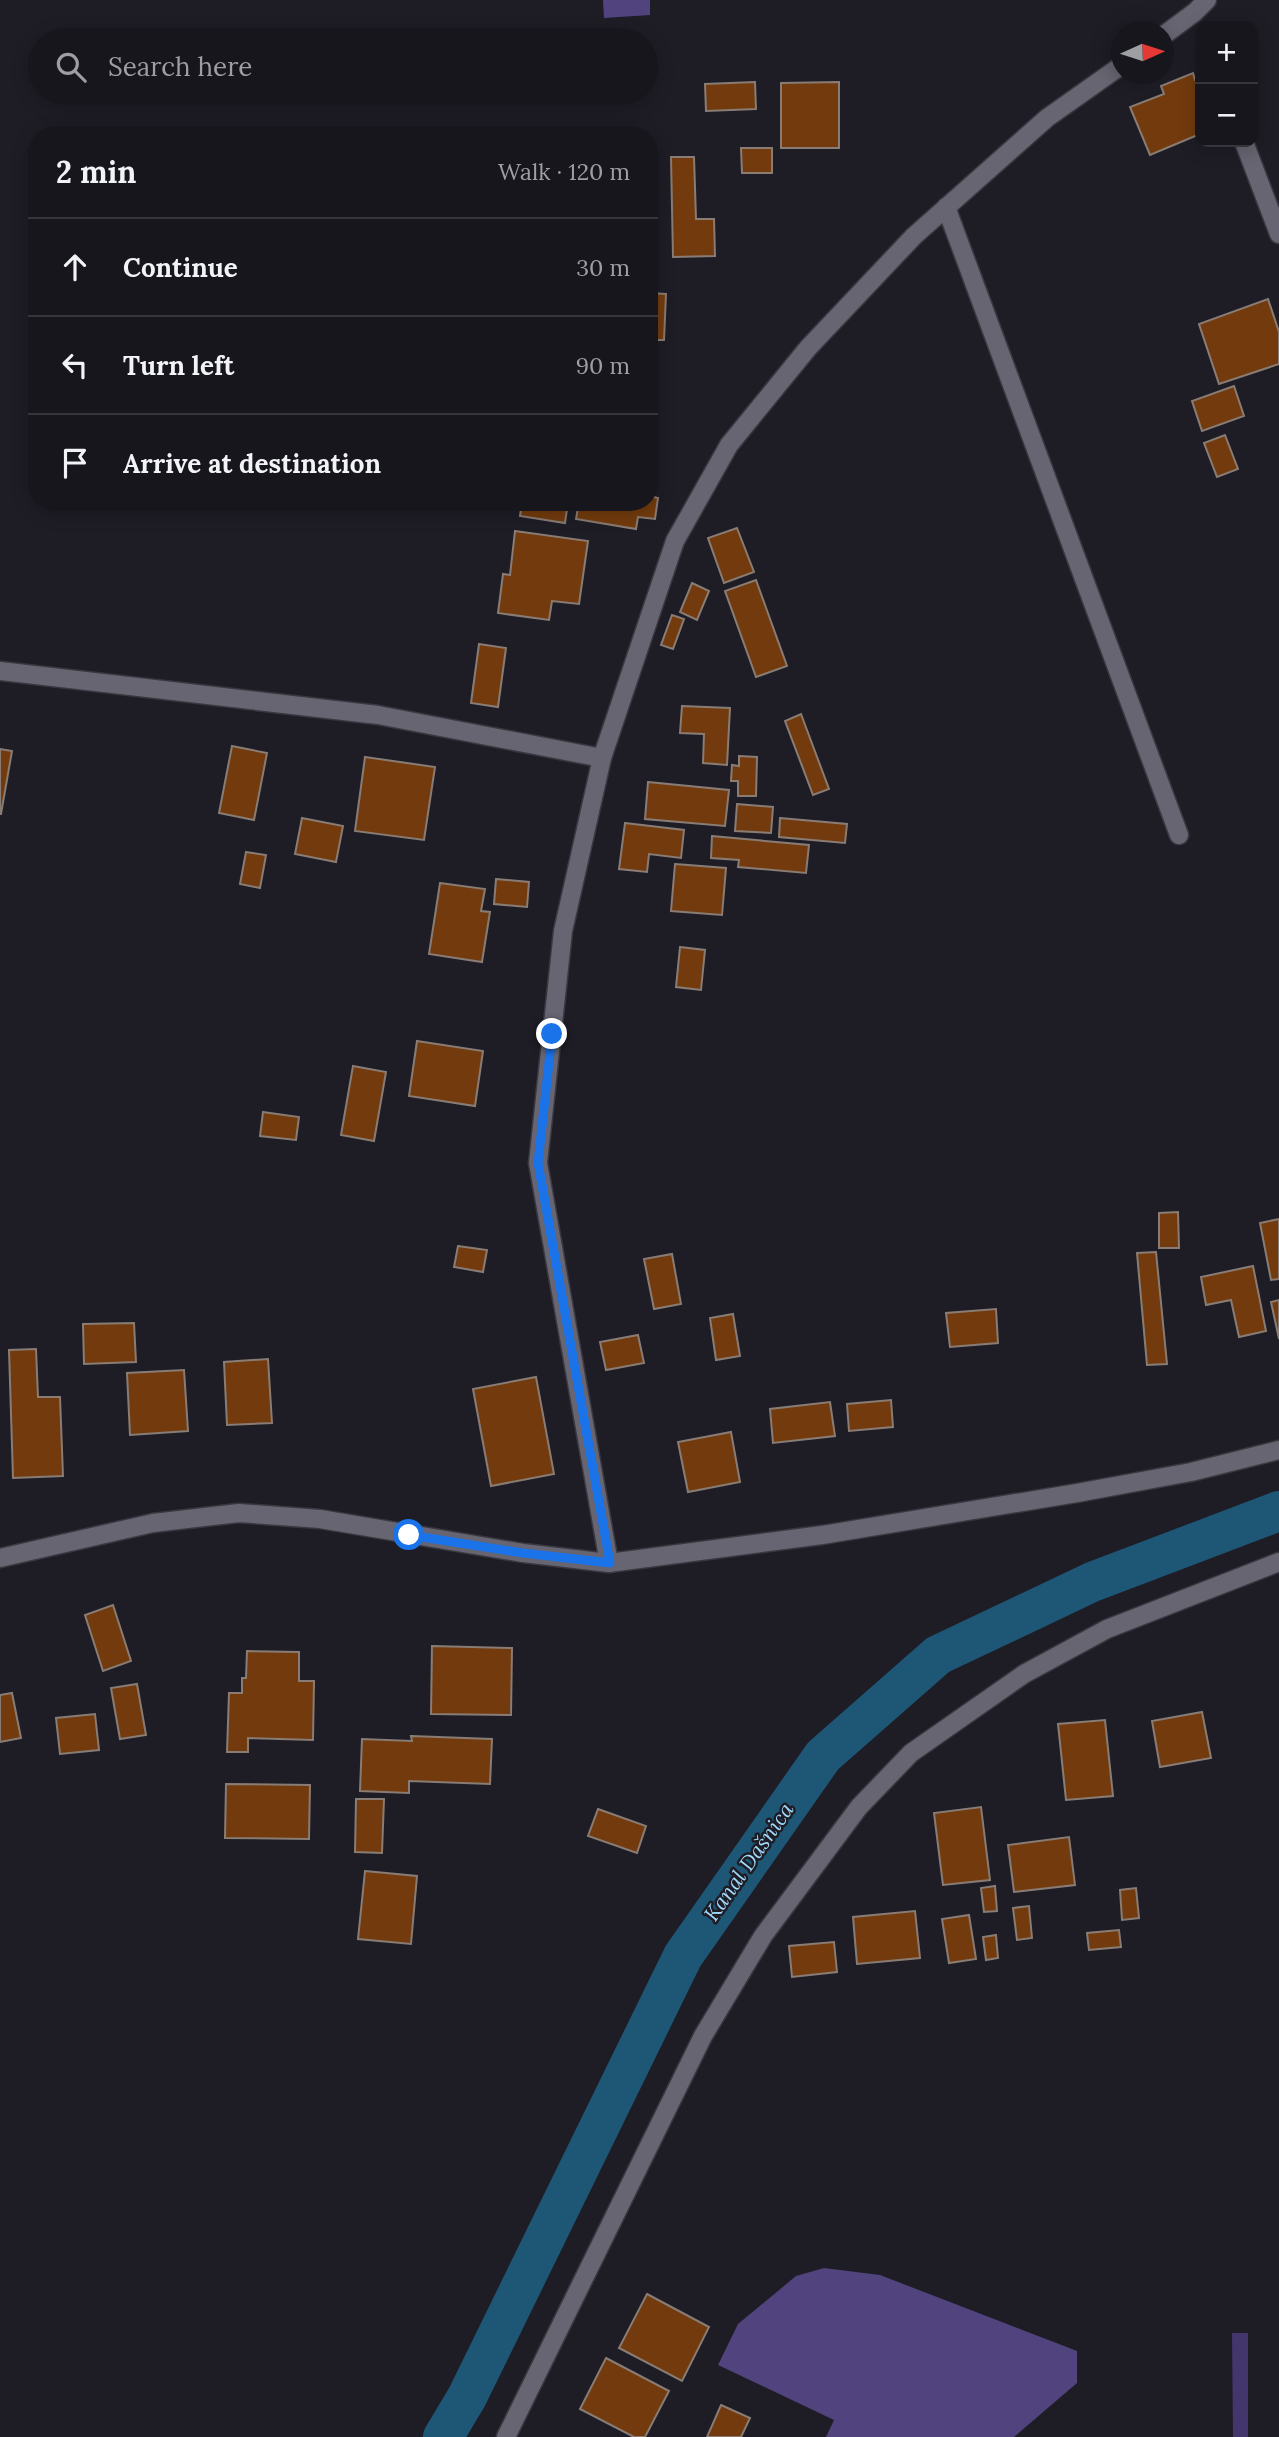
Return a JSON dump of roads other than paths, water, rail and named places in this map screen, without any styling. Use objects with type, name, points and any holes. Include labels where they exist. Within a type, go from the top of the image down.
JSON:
[{"type":"street","points":[[1174,28],[1201,13]]},
{"type":"street","points":[[610,1563],[538,1163],[563,931],[602,758],[675,541],[729,445],[807,348],[914,236],[1047,118],[1111,73]]},
{"type":"street","points":[[1246,147],[1279,234]]},
{"type":"street","points":[[946,207],[1178,835]]},
{"type":"street","points":[[0,671],[378,715],[602,758]]},
{"type":"street","points":[[0,1558],[153,1523],[239,1513],[320,1518],[523,1553],[610,1563],[822,1535],[1036,1500],[1191,1472],[1279,1450]]},
{"type":"street","points":[[506,2437],[703,2036],[763,1936],[859,1807],[911,1753],[1024,1674],[1107,1629],[1279,1562]]},
{"type":"waterway","name":"Kanal Dašnica","points":[[443,2437],[467,2397],[683,1956],[823,1756],[938,1655],[1092,1582],[1279,1511]]}]
